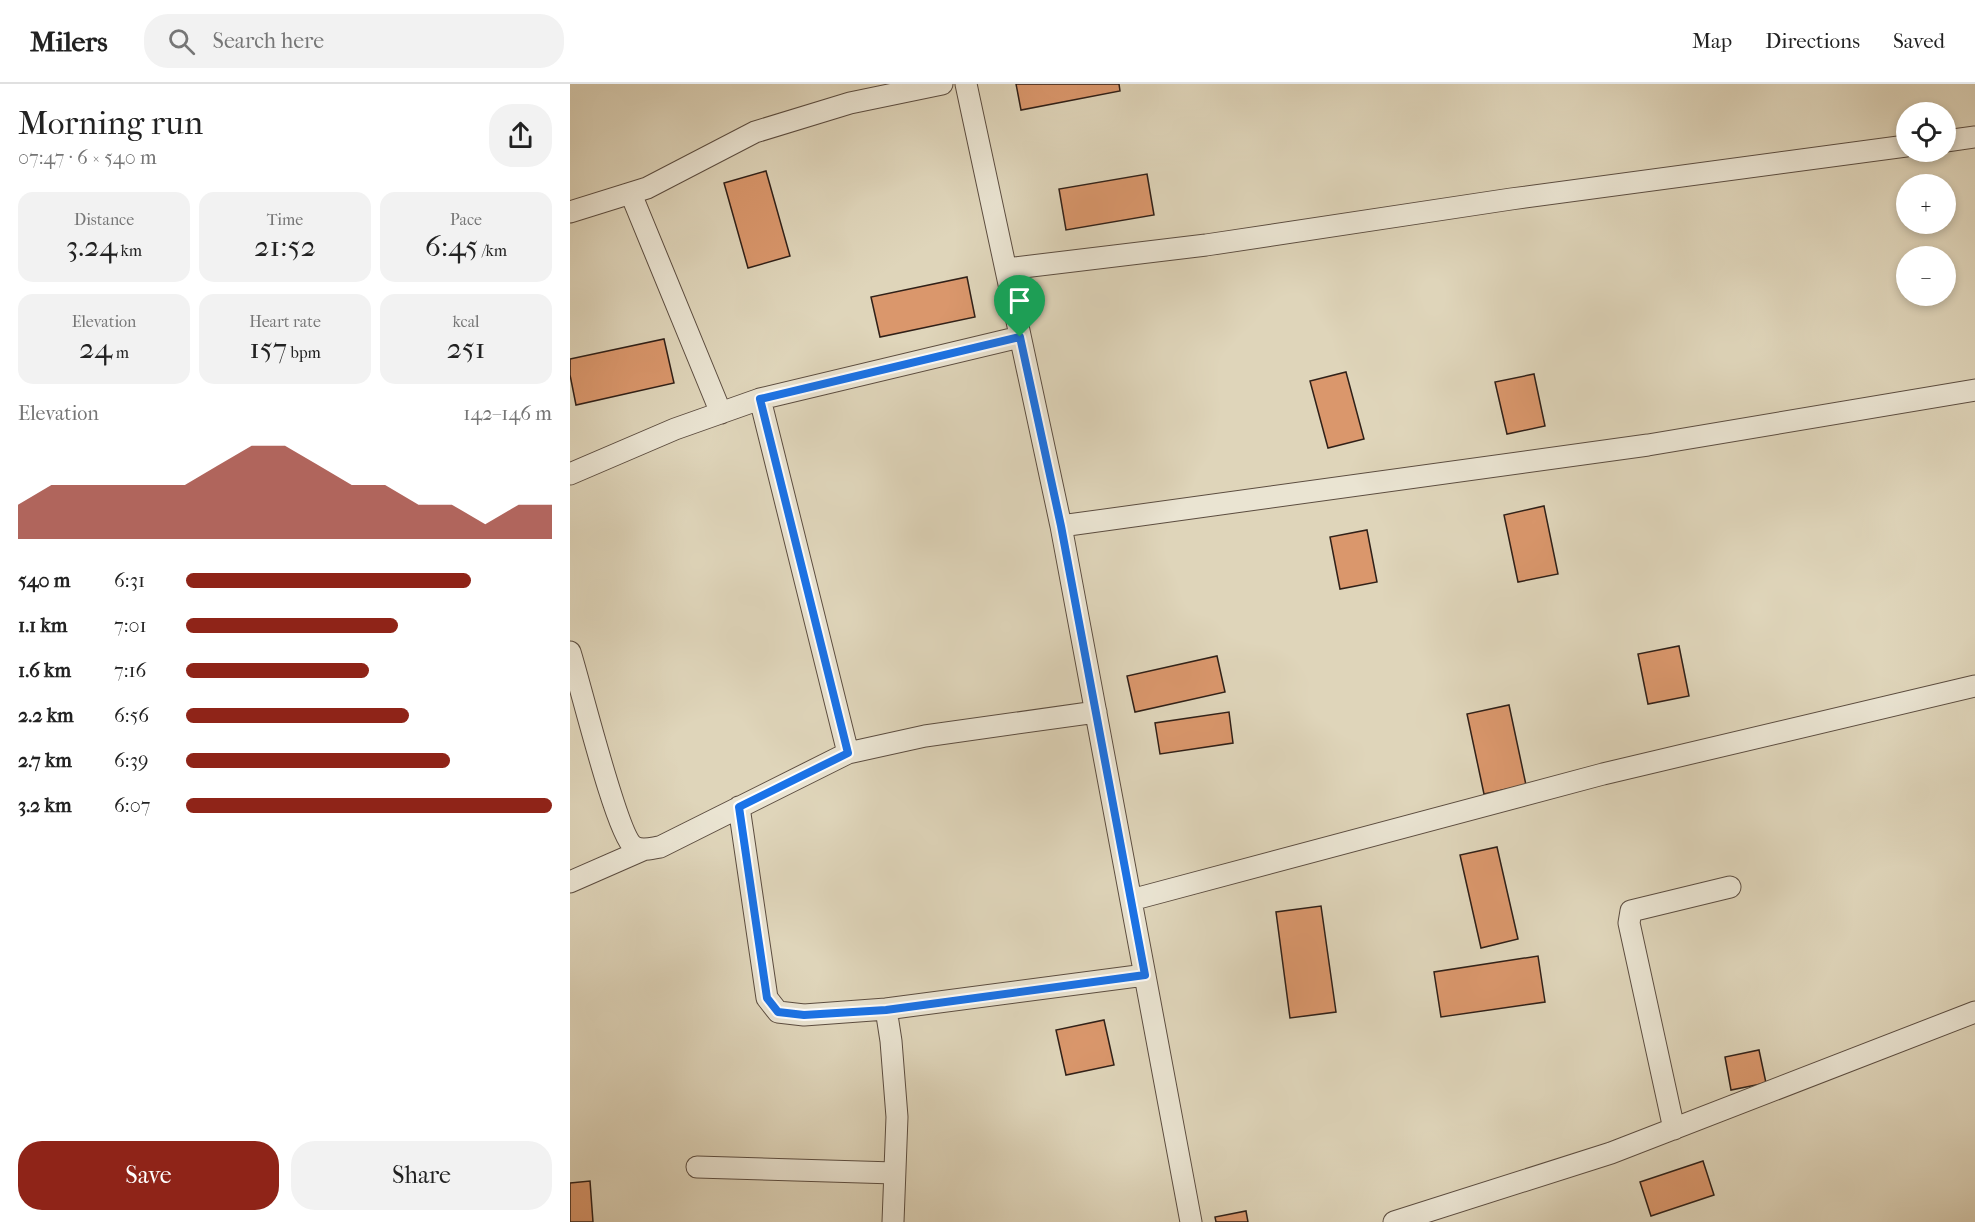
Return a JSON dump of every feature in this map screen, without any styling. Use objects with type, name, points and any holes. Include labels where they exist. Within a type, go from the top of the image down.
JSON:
[{"type":"street","points":[[570,212],[647,188],[755,132],[850,103],[942,84]]},
{"type":"street","points":[[966,84],[1061,526],[1191,1222]]},
{"type":"street","points":[[1956,140],[1975,137]]},
{"type":"street","points":[[1006,269],[1206,245],[1499,200],[1896,147]]},
{"type":"street","points":[[631,194],[721,412]]},
{"type":"street","points":[[570,474],[675,429],[760,399],[1020,337]]},
{"type":"street","points":[[1061,526],[1648,445],[1975,390]]},
{"type":"street","points":[[760,399],[848,753]]},
{"type":"street","points":[[570,652],[625,834],[633,846],[643,850]]},
{"type":"street","points":[[1131,900],[1603,774],[1975,686]]},
{"type":"street","points":[[570,882],[643,850],[660,847],[848,753],[925,736],[1096,712]]},
{"type":"street","points":[[739,807],[767,998],[778,1012],[804,1015],[886,1010],[1145,975]]},
{"type":"street","points":[[1674,1129],[1629,923],[1631,911],[1730,887]]},
{"type":"street","points":[[886,1010],[891,1041],[897,1117],[893,1222]]},
{"type":"street","points":[[1394,1222],[1611,1153],[1975,1012]]},
{"type":"street","points":[[697,1167],[894,1173]]},
{"type":"building","points":[[1016,84],[1119,84],[1120,91],[1021,110]]},
{"type":"building","points":[[766,171],[790,256],[748,268],[724,183]]},
{"type":"building","points":[[1147,174],[1154,215],[1066,230],[1059,189]]},
{"type":"building","points":[[967,277],[975,317],[880,337],[871,297]]},
{"type":"building","points":[[664,339],[674,383],[576,405],[570,375],[570,359]]},
{"type":"building","points":[[1346,372],[1364,439],[1328,448],[1310,381]]},
{"type":"building","points":[[1534,374],[1545,426],[1507,434],[1495,382]]},
{"type":"building","points":[[1544,506],[1558,574],[1518,582],[1504,515]]},
{"type":"building","points":[[1367,530],[1377,582],[1340,589],[1330,537]]},
{"type":"building","points":[[1679,646],[1689,696],[1648,704],[1638,654]]},
{"type":"building","points":[[1217,656],[1225,692],[1135,712],[1127,676]]},
{"type":"building","points":[[1509,705],[1526,785],[1484,794],[1467,714]]},
{"type":"building","points":[[1229,712],[1233,743],[1160,754],[1155,723]]},
{"type":"building","points":[[1497,847],[1518,939],[1481,948],[1460,855]]},
{"type":"building","points":[[1321,906],[1336,1012],[1290,1018],[1276,912]]},
{"type":"building","points":[[1538,956],[1545,1002],[1441,1017],[1434,972]]},
{"type":"building","points":[[1104,1020],[1114,1065],[1066,1075],[1056,1030]]},
{"type":"building","points":[[1759,1050],[1766,1083],[1731,1090],[1725,1057]]},
{"type":"building","points":[[1703,1161],[1714,1195],[1651,1216],[1640,1182]]},
{"type":"building","points":[[590,1181],[593,1222],[570,1222],[570,1183]]},
{"type":"building","points":[[1246,1211],[1248,1222],[1216,1222],[1215,1217]]},
{"type":"route","points":[[1020,337],[1061,526],[1145,975],[886,1010],[804,1015],[778,1012],[767,998],[739,807],[848,753],[760,399],[1020,337]]}]
